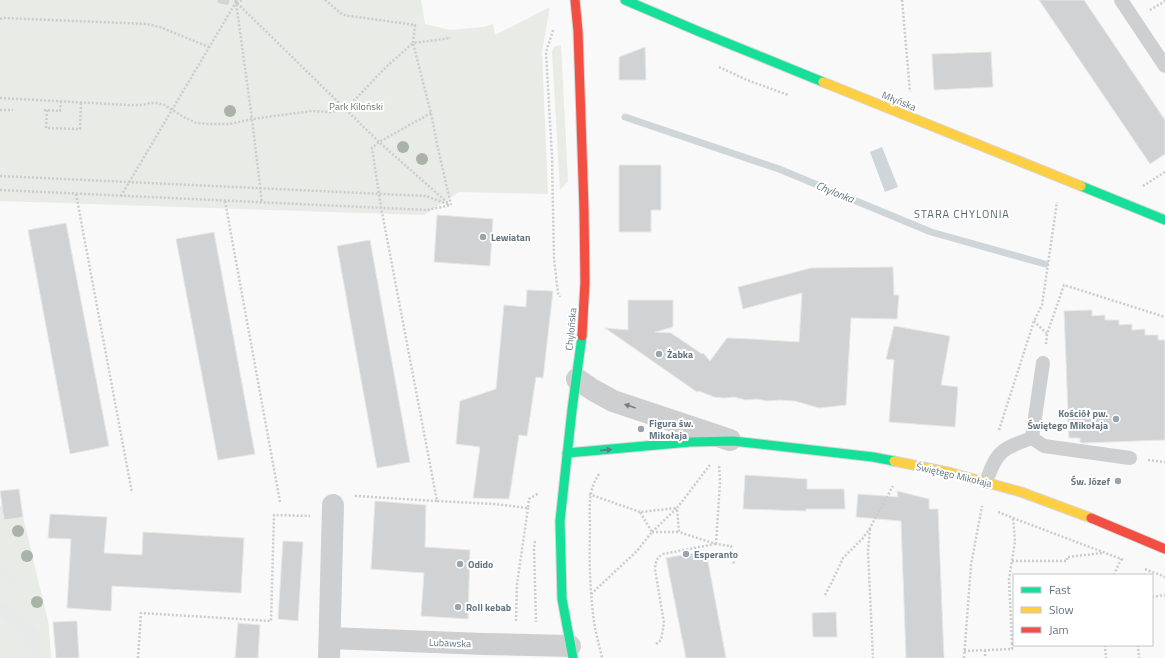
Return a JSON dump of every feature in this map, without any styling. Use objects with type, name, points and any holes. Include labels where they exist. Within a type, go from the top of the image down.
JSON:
[{"type":"street","name":"Chylońska","points":[[571,652],[562,599],[560,521],[576,379],[582,341],[585,282],[578,39],[575,0]]},
{"type":"street","name":"Młyńska","points":[[625,0],[700,32],[1165,220]]},
{"type":"street","name":"Świętego Mikołaja","points":[[576,379],[613,401],[733,441]]},
{"type":"street","name":"Świętego Mikołaja","points":[[567,453],[690,442],[733,441],[873,457],[952,473],[1021,492],[1083,515],[1165,549]]},
{"type":"street","name":"Lubawska","points":[[333,510],[330,648],[515,645],[571,652]]},
{"type":"lane","points":[[1121,0],[1165,66]]},
{"type":"lane","points":[[1032,438],[1044,363]]},
{"type":"lane","points":[[1032,438],[1044,446],[1130,458]]},
{"type":"lane","points":[[986,482],[996,458],[1004,450],[1032,438]]},
{"type":"path","points":[[236,0],[243,0]]},
{"type":"path","points":[[121,196],[236,0]]},
{"type":"path","points":[[236,0],[379,142],[451,205]]},
{"type":"path","points":[[236,0],[262,203]]},
{"type":"path","points":[[325,0],[344,15],[415,25],[414,44],[451,205]]},
{"type":"path","points":[[902,0],[910,94]]},
{"type":"path","points":[[0,19],[147,24],[160,27],[209,47]]},
{"type":"path","points":[[552,33],[546,52],[552,157],[554,259],[560,298]]},
{"type":"path","points":[[0,98],[129,105],[156,103],[165,105],[196,123],[210,124],[230,124],[312,111],[330,112],[346,109],[386,67],[414,44],[451,38]]},
{"type":"path","points":[[61,101],[60,111],[45,110],[46,128],[80,129],[81,102]]},
{"type":"path","points":[[0,110],[13,110]]},
{"type":"path","points":[[431,113],[379,142],[372,148],[378,193],[437,501]]},
{"type":"path","points":[[1141,188],[1165,172]]},
{"type":"path","points":[[0,176],[426,196],[451,205]]},
{"type":"path","points":[[0,190],[427,210],[451,205]]},
{"type":"path","points":[[76,194],[132,493]]},
{"type":"path","points":[[997,437],[1034,321],[1042,305],[1057,197]]},
{"type":"path","points":[[225,201],[280,502]]},
{"type":"path","points":[[1045,348],[1047,334],[1064,285],[1165,317]]},
{"type":"path","points":[[1034,321],[1047,334]]},
{"type":"path","points":[[591,595],[638,551],[652,532],[677,508],[712,462]]},
{"type":"path","points":[[716,544],[720,482],[719,462]]},
{"type":"path","points":[[602,469],[593,482],[590,494],[591,595],[602,658]]},
{"type":"path","points":[[825,595],[843,558],[863,538],[870,528],[895,482]]},
{"type":"path","points":[[515,645],[517,584],[529,499],[544,491]]},
{"type":"path","points":[[590,494],[640,512],[677,508]]},
{"type":"path","points":[[138,658],[141,613],[271,621],[274,515],[333,510],[354,496],[494,504],[528,508]]},
{"type":"path","points":[[964,658],[971,565],[982,505]]},
{"type":"path","points":[[677,508],[679,532]]},
{"type":"path","points":[[994,510],[1128,561]]},
{"type":"path","points":[[640,512],[652,532]]},
{"type":"path","points":[[964,651],[1012,649],[1013,644],[1009,579],[1016,542],[1013,518]]},
{"type":"path","points":[[870,528],[868,551],[874,658]]},
{"type":"path","points":[[652,532],[679,532],[716,544],[731,546],[734,564]]},
{"type":"path","points":[[656,644],[661,640],[664,623],[655,569],[658,557],[663,554],[716,544]]},
{"type":"path","points":[[1012,561],[1067,561],[1067,557],[1104,552]]},
{"type":"path","points":[[1114,574],[1121,558]]},
{"type":"path","points":[[1141,567],[1165,577]]},
{"type":"path","points":[[1146,574],[1148,570]]},
{"type":"path","points":[[1153,597],[1165,595]]},
{"type":"path","points":[[1105,646],[1106,658]]},
{"type":"path","points":[[1138,646],[1139,658]]},
{"type":"path","points":[[985,650],[986,658]]},
{"type":"shaded area","points":[[882,147],[898,187],[885,192],[870,152]]},
{"type":"shaded area","points":[[0,524],[48,621],[51,658],[0,658]]},
{"type":"green space","name":"Park Kiloński","points":[[0,0],[421,0],[425,24],[450,30],[484,27],[493,24],[495,35],[550,7],[542,52],[548,194],[459,192],[424,215],[0,201]]},
{"type":"green space","points":[[561,45],[568,181],[560,190],[552,51],[554,47]]},
{"type":"green space","points":[[0,506],[2,506],[4,520],[23,517],[48,621],[51,658],[44,658],[41,635],[33,626],[0,600],[0,573],[21,589],[24,584],[0,565]]},
{"type":"green space","points":[[0,615],[24,635],[19,643],[26,649],[30,645],[33,658],[0,658]]},
{"type":"building","points":[[1039,0],[1084,0],[1165,120],[1165,154],[1150,164]]},
{"type":"building","points":[[645,47],[646,80],[619,80],[619,57]]},
{"type":"building","points":[[991,52],[993,87],[934,90],[932,54]]},
{"type":"building","points":[[619,165],[661,165],[661,210],[651,210],[651,232],[619,232]]},
{"type":"building","points":[[437,215],[493,219],[490,266],[434,262]]},
{"type":"building","points":[[66,223],[109,446],[70,454],[28,230]]},
{"type":"building","points":[[214,232],[255,454],[218,460],[176,239]]},
{"type":"building","points":[[370,240],[410,462],[377,468],[337,246]]},
{"type":"building","points":[[893,267],[894,295],[899,295],[897,319],[851,318],[846,405],[819,408],[795,401],[767,401],[757,399],[746,400],[734,397],[724,398],[714,397],[699,391],[697,392],[605,328],[628,330],[628,300],[673,300],[673,327],[655,332],[671,333],[702,354],[703,353],[710,361],[727,338],[799,342],[802,293],[743,309],[738,287],[811,268]]},
{"type":"building","points":[[527,290],[553,291],[543,378],[536,377],[527,436],[519,435],[509,499],[473,498],[480,447],[456,444],[460,401],[496,389],[504,305],[526,307]]},
{"type":"building","points":[[1092,310],[1092,316],[1105,315],[1105,320],[1119,320],[1119,325],[1132,324],[1132,330],[1145,329],[1145,335],[1158,335],[1158,340],[1165,340],[1165,440],[1083,443],[1080,442],[1080,438],[1069,438],[1064,311]]},
{"type":"building","points":[[894,326],[950,336],[941,385],[958,387],[955,427],[889,422],[894,360],[886,359]]},
{"type":"building","points":[[745,475],[807,479],[807,489],[844,489],[845,509],[806,509],[806,511],[743,509]]},
{"type":"building","points":[[19,489],[23,517],[4,520],[0,491]]},
{"type":"building","points":[[897,491],[929,499],[929,509],[938,509],[944,658],[906,658],[901,521],[856,517],[858,494],[898,497]]},
{"type":"building","points":[[375,501],[426,505],[425,547],[470,550],[468,619],[421,616],[424,573],[371,569]]},
{"type":"building","points":[[50,514],[107,517],[104,553],[142,555],[143,532],[244,538],[241,593],[112,586],[111,611],[67,608],[71,539],[48,538]]},
{"type":"building","points":[[283,541],[303,542],[298,621],[278,619]]},
{"type":"building","points":[[706,551],[726,658],[686,658],[666,558]]},
{"type":"building","points":[[836,612],[837,637],[813,637],[812,613]]},
{"type":"building","points":[[77,621],[79,658],[56,658],[53,622]]},
{"type":"building","points":[[238,623],[260,625],[258,658],[235,658]]},
{"type":"waterway","name":"Chylonka","points":[[221,0],[226,1]]},
{"type":"waterway","name":"Chylonka","points":[[625,117],[779,169],[931,232],[1045,264]]},
{"type":"traffic: fast","points":[[625,0],[823,82]]},
{"type":"traffic: fast","points":[[1081,186],[1165,220]]},
{"type":"traffic: fast","points":[[573,658],[562,599],[560,521],[582,336]]},
{"type":"traffic: fast","points":[[567,453],[690,442],[733,441],[873,457],[894,461]]},
{"type":"traffic: slow","points":[[823,82],[1081,186]]},
{"type":"traffic: slow","points":[[894,461],[952,473],[1021,492],[1091,518]]},
{"type":"traffic: jam","points":[[575,0],[578,31],[584,209],[585,282],[582,336]]},
{"type":"traffic: jam","points":[[1091,518],[1165,549]]},
{"type":"place","name":"Lewiatan","points":[[483,237]]},
{"type":"place","name":"Żabka","points":[[659,354]]},
{"type":"place","name":"Kościół pw. Świętego Mikołaja","points":[[1116,419]]},
{"type":"place","name":"Figura św. Mikołaja","points":[[641,429]]},
{"type":"place","name":"Św. Józef","points":[[1118,481]]},
{"type":"place","name":"Esperanto","points":[[686,554]]},
{"type":"place","name":"Odido","points":[[460,564]]},
{"type":"place","name":"Roll kebab","points":[[458,607]]},
{"type":"district","name":"STARA CHYLONIA","points":[[962,214]]}]
